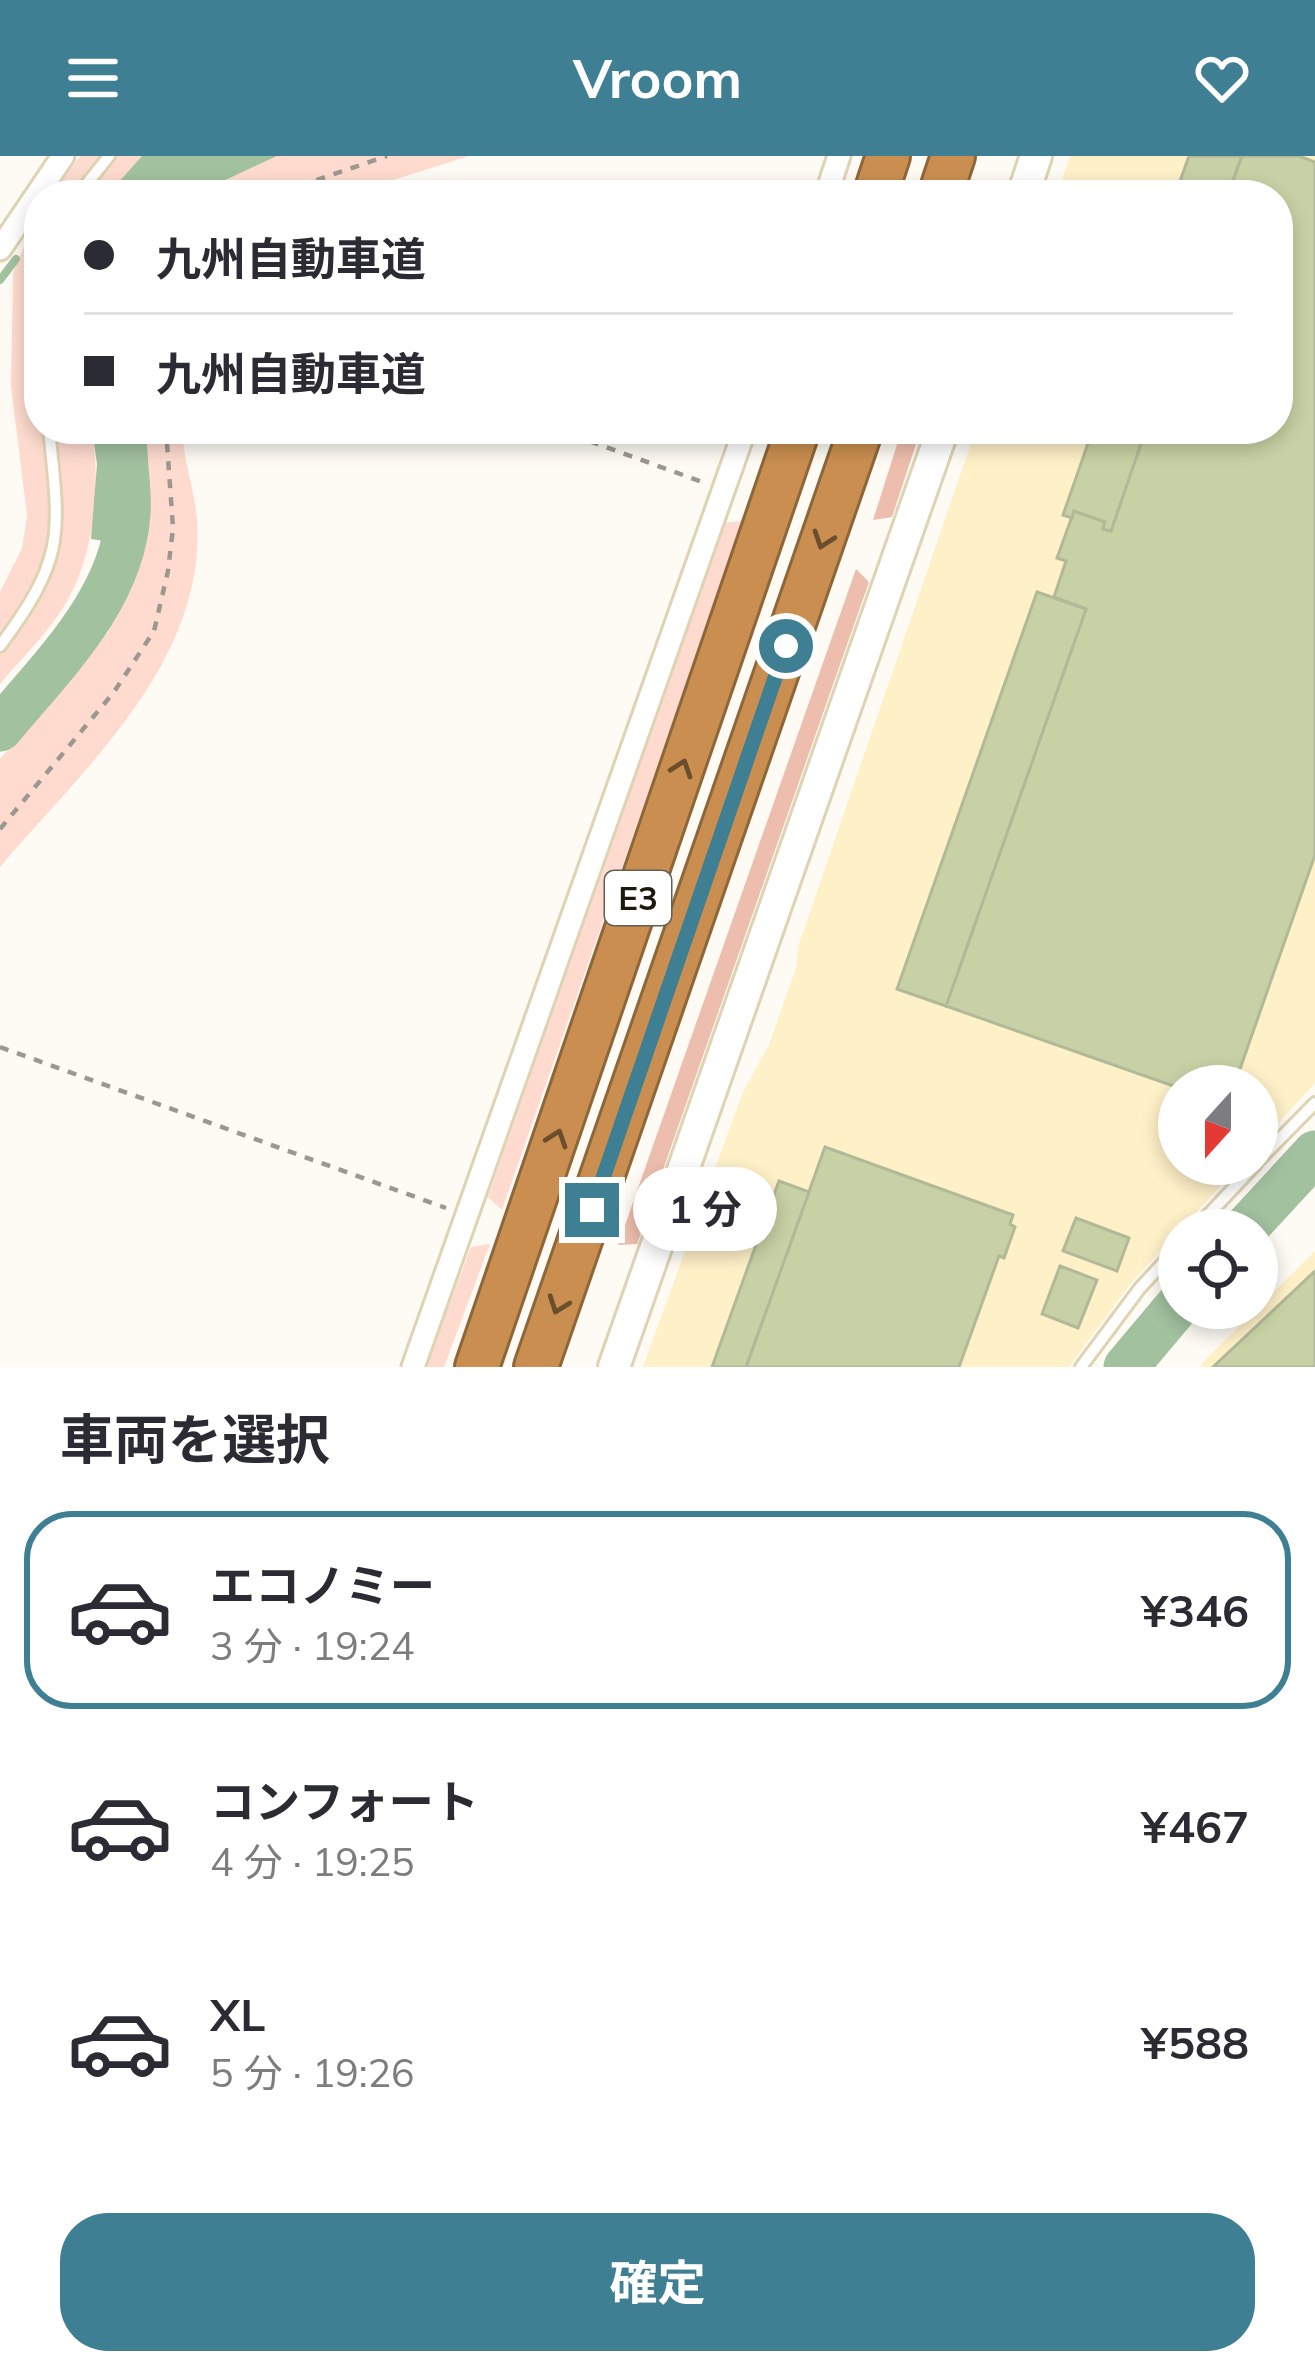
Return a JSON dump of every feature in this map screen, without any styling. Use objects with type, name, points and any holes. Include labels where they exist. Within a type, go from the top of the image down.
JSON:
[{"type":"highway","name":"E3","points":[[477,1367],[793,444]]},
{"type":"highway","name":"E3","points":[[536,1367],[856,444]]},
{"type":"street","points":[[0,249],[24,214]]},
{"type":"street","points":[[413,1367],[741,444]]},
{"type":"street","points":[[614,1367],[938,444]]},
{"type":"lane","points":[[90,180],[109,156]]},
{"type":"lane","points":[[0,646],[39,589],[52,560],[58,511],[51,444]]},
{"type":"lane","points":[[1278,1141],[1315,1103]]},
{"type":"lane","points":[[1213,1209],[1236,1185]]},
{"type":"lane","points":[[1081,1367],[1158,1269]]},
{"type":"path","points":[[317,180],[387,156]]},
{"type":"path","points":[[0,829],[113,692],[154,632],[173,528],[167,444]]},
{"type":"path","points":[[597,444],[724,490]]},
{"type":"path","points":[[0,1047],[469,1216]]},
{"type":"shaded area","points":[[80,156],[142,156],[120,180],[62,180]]},
{"type":"shaded area","points":[[142,156],[277,156],[225,180],[120,180]]},
{"type":"shaded area","points":[[277,156],[469,156],[393,180],[225,180]]},
{"type":"shaded area","points":[[1070,156],[1315,156],[1315,1083],[1278,1123],[1278,1065],[1158,1065],[1158,1185],[1222,1185],[1199,1209],[1158,1209],[1158,1254],[1069,1367],[643,1367],[742,1094],[769,1045],[796,968],[798,947],[971,444],[1293,444],[1293,180],[1062,180]]},
{"type":"shaded area","points":[[24,247],[24,444],[93,444],[96,475],[93,523],[72,591],[47,630],[0,684],[0,592],[22,548],[27,515],[11,386],[13,273]]},
{"type":"shaded area","points":[[94,444],[147,444],[150,487],[144,547],[91,539]]},
{"type":"shaded area","points":[[147,444],[183,444],[197,521],[195,572],[182,621],[161,667],[133,710],[0,867],[0,759],[108,632],[144,547],[150,487]]},
{"type":"shaded area","points":[[897,444],[916,444],[892,517],[873,520]]},
{"type":"shaded area","points":[[743,521],[502,1210],[488,1197],[720,523]]},
{"type":"shaded area","points":[[856,569],[869,582],[637,1244],[618,1245]]},
{"type":"shaded area","points":[[490,1244],[444,1367],[426,1367],[471,1247]]},
{"type":"shaded area","points":[[1315,1251],[1315,1367],[1200,1367],[1236,1329],[1278,1329],[1278,1288]]},
{"type":"building","points":[[1189,156],[1242,156],[1233,180],[1180,180]]},
{"type":"building","points":[[1242,156],[1299,156],[1315,162],[1315,855],[1241,1065],[1158,1065],[1158,1081],[946,1006],[1086,609],[1054,597],[1066,561],[1057,558],[1074,511],[1105,522],[1103,529],[1111,531],[1141,444],[1293,444],[1293,180],[1233,180]]},
{"type":"building","points":[[1088,444],[1141,444],[1111,531],[1103,529],[1105,522],[1074,511],[1072,518],[1063,515]]},
{"type":"building","points":[[1037,592],[1086,609],[946,1006],[897,989]]},
{"type":"building","points":[[825,1147],[1013,1215],[1010,1224],[1015,1227],[1004,1258],[999,1256],[959,1367],[746,1367]]},
{"type":"building","points":[[779,1181],[809,1192],[746,1367],[712,1367]]},
{"type":"building","points":[[1076,1218],[1129,1238],[1117,1271],[1063,1251]]},
{"type":"building","points":[[1060,1266],[1097,1280],[1078,1328],[1042,1314]]},
{"type":"building","points":[[1315,1271],[1315,1367],[1213,1367],[1253,1329],[1278,1329],[1278,1306]]},
{"type":"waterway","points":[[0,280],[16,259]]},
{"type":"waterway","points":[[0,729],[62,656],[113,575],[128,514],[122,444]]},
{"type":"waterway","points":[[1263,1209],[1315,1153]]},
{"type":"waterway","points":[[1126,1367],[1158,1329]]},
{"type":"route","points":[[592,1210],[786,646]]}]
